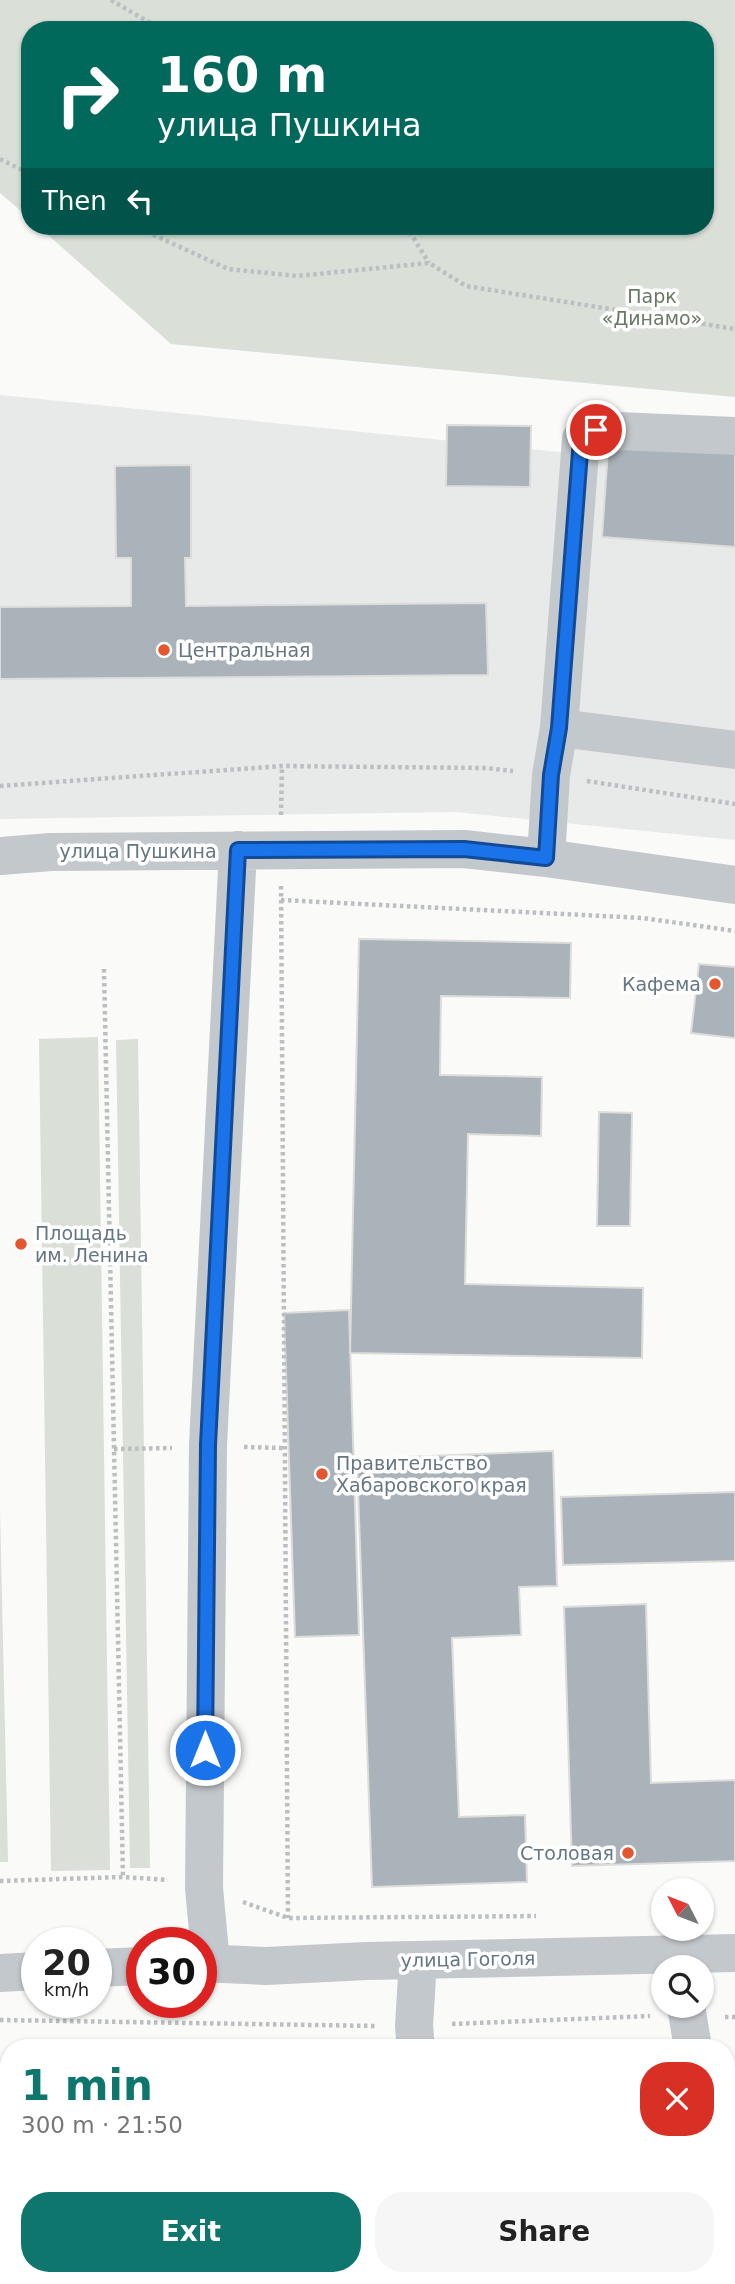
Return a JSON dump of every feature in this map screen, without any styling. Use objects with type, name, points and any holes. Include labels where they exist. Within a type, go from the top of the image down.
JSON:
[{"type":"street","points":[[546,858],[551,775],[559,728],[581,439],[586,433],[596,430],[735,436]]},
{"type":"street","points":[[559,728],[735,750]]},
{"type":"street","name":"улица Пушкина","points":[[0,856],[51,852],[464,849],[735,885]]},
{"type":"street","points":[[205,1927],[208,1445],[238,850]]},
{"type":"street","name":"улица Гоголя","points":[[714,1956],[735,1953]]},
{"type":"street","name":"улица Гоголя","points":[[217,1964],[266,1966],[367,1961],[651,1960]]},
{"type":"street","points":[[415,2037],[418,1961]]},
{"type":"street","points":[[0,1973],[21,1972]]},
{"type":"path","points":[[111,0],[147,21]]},
{"type":"path","points":[[0,159],[21,170]]},
{"type":"path","points":[[154,235],[228,269],[297,276],[429,263]]},
{"type":"path","points":[[412,235],[429,263],[467,286],[735,329]]},
{"type":"path","points":[[282,766],[288,1918]]},
{"type":"path","points":[[0,786],[282,766],[486,768],[551,775],[735,804]]},
{"type":"path","points":[[282,900],[643,918],[735,931]]},
{"type":"path","points":[[104,970],[123,1877]]},
{"type":"path","points":[[0,1881],[123,1877],[172,1880],[204,1888],[288,1918],[538,1916]]},
{"type":"path","points":[[0,2020],[415,2037],[689,2023],[735,2017]]},
{"type":"shaded area","points":[[0,395],[735,470],[735,840],[456,812],[0,819]]},
{"type":"green space","name":"Парк «Динамо»","points":[[0,0],[735,0],[735,397],[171,344],[48,235],[714,235],[714,21],[21,21],[21,211],[0,193]]},
{"type":"green space","points":[[98,1037],[110,1870],[51,1871],[39,1039]]},
{"type":"green space","points":[[138,1039],[150,1868],[130,1868],[116,1040]]},
{"type":"green space","points":[[0,1509],[8,1862],[0,1862]]},
{"type":"building","points":[[447,425],[531,426],[530,487],[446,486]]},
{"type":"building","points":[[609,435],[735,444],[735,547],[602,537]]},
{"type":"building","points":[[191,465],[191,558],[185,558],[186,606],[486,603],[488,675],[0,679],[0,607],[131,606],[131,558],[116,558],[115,466]]},
{"type":"building","points":[[359,939],[571,943],[570,998],[441,996],[440,1075],[542,1077],[541,1136],[468,1134],[465,1284],[643,1288],[642,1358],[350,1353]]},
{"type":"building","points":[[699,964],[735,967],[735,1038],[691,1033]]},
{"type":"building","points":[[599,1112],[632,1113],[630,1226],[597,1226]]},
{"type":"building","name":"Правительство Хабаровского края","points":[[349,1310],[359,1635],[295,1637],[284,1313]]},
{"type":"building","points":[[553,1451],[557,1586],[519,1587],[521,1635],[452,1638],[459,1817],[525,1815],[527,1882],[372,1887],[357,1459]]},
{"type":"building","points":[[735,1492],[735,1561],[563,1565],[561,1497]]},
{"type":"building","points":[[646,1604],[651,1783],[735,1780],[735,1861],[572,1866],[564,1607]]},
{"type":"place","name":"Центральная","points":[[164,650]]},
{"type":"place","name":"Кафема","points":[[715,984]]},
{"type":"place","name":"Площадь им. Ленина","points":[[21,1244]]},
{"type":"place","name":"Правительство Хабаровского края","points":[[322,1474]]},
{"type":"place","name":"Столовая","points":[[628,1853]]},
{"type":"route","points":[[205,1750],[208,1445],[238,850],[464,849],[546,858],[551,775],[559,728],[581,439],[586,433],[596,430]]}]
